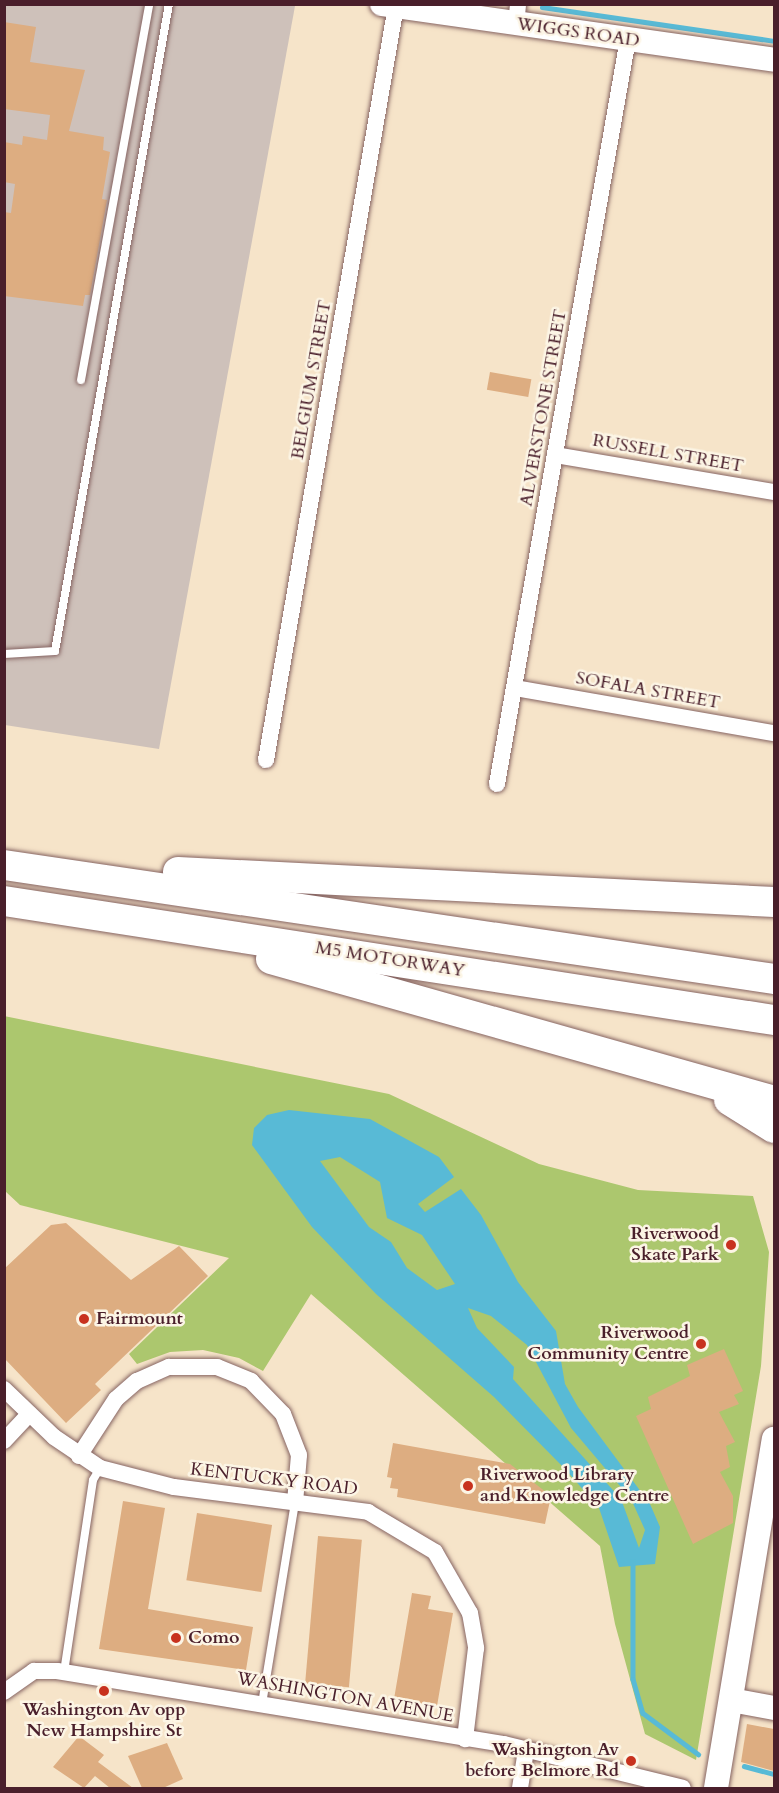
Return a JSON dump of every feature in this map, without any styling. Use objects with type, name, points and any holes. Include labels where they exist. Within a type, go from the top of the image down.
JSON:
[{"type":"highway","points":[[4,860],[345,883],[774,902]]},
{"type":"highway","name":"M5 MOTORWAY","points":[[4,865],[774,979]]},
{"type":"highway","points":[[13,903],[375,985],[774,1101]]},
{"type":"highway","name":"M5 MOTORWAY","points":[[13,903],[774,1020]]},
{"type":"highway","points":[[621,1058],[734,1102],[774,1128]]},
{"type":"main road","name":"WIGGS ROAD","points":[[389,5],[517,14],[628,39],[774,60]]},
{"type":"main road","points":[[716,1788],[774,1439]]},
{"type":"main road","points":[[731,1700],[774,1708]]},
{"type":"street","name":"BELGIUM STREET","points":[[266,760],[389,5]]},
{"type":"street","name":"ALVERSTONE STREET","points":[[497,784],[628,39]]},
{"type":"street","name":"RUSSELL STREET","points":[[555,455],[774,492]]},
{"type":"street","name":"SOFALA STREET","points":[[515,688],[774,733]]},
{"type":"street","points":[[79,1456],[116,1399],[138,1381],[169,1367],[217,1367],[251,1381],[283,1414],[299,1455],[296,1503]]},
{"type":"street","name":"KENTUCKY ROAD","points":[[4,1389],[29,1414],[79,1456],[100,1468],[131,1479],[368,1512],[435,1552],[470,1613],[476,1648],[465,1738]]},
{"type":"street","points":[[4,1441],[29,1414]]},
{"type":"street","name":"WASHINGTON AVENUE","points":[[4,1692],[34,1671],[64,1672],[526,1749],[683,1788]]},
{"type":"street","points":[[520,1788],[526,1749]]},
{"type":"lane","points":[[81,380],[149,4]]},
{"type":"lane","points":[[4,654],[55,651],[169,4]]},
{"type":"lane","points":[[64,1672],[93,1480],[100,1468]]},
{"type":"lane","points":[[262,1704],[296,1503]]},
{"type":"shaded area","points":[[4,5],[295,6],[159,749],[5,725]]},
{"type":"green space","points":[[4,1016],[389,1094],[539,1164],[638,1190],[753,1196],[769,1252],[761,1366],[696,1760],[645,1734],[615,1624],[600,1546],[311,1294],[263,1371],[239,1358],[203,1350],[170,1352],[137,1364],[129,1354],[229,1258],[20,1205],[5,1191]]},
{"type":"water","points":[[289,1110],[370,1119],[439,1157],[454,1177],[418,1204],[425,1212],[461,1189],[481,1215],[518,1282],[556,1331],[565,1384],[578,1407],[650,1504],[660,1527],[655,1564],[619,1567],[599,1508],[566,1470],[494,1397],[376,1294],[312,1227],[252,1145],[254,1128],[267,1115]],"holes":[[[340,1157],[380,1182],[387,1218],[422,1235],[455,1284],[437,1290],[407,1268],[391,1242],[369,1227],[320,1161]],[[468,1308],[491,1316],[527,1345],[571,1428],[631,1499],[645,1530],[639,1548],[621,1499],[513,1379],[514,1367],[477,1328]]]},
{"type":"building","points":[[4,22],[36,27],[30,62],[85,70],[69,131],[104,137],[103,150],[110,152],[102,199],[107,200],[90,295],[85,295],[83,306],[4,296],[4,212],[11,213],[15,184],[4,182],[4,142],[22,145],[23,136],[47,140],[50,115],[4,109]]},
{"type":"building","points":[[490,372],[531,379],[528,397],[487,390]]},
{"type":"building","name":"Fairmount","points":[[66,1223],[131,1280],[179,1246],[208,1276],[95,1384],[101,1390],[66,1423],[4,1358],[4,1269],[51,1225]]},
{"type":"building","name":"Riverwood Community Centre","points":[[724,1349],[743,1391],[734,1395],[739,1404],[719,1412],[735,1442],[726,1446],[730,1467],[720,1472],[733,1496],[733,1523],[693,1544],[636,1416],[651,1409],[648,1397],[690,1376],[687,1365]]},
{"type":"building","points":[[393,1443],[510,1464],[551,1496],[545,1524],[397,1497],[398,1489],[390,1488],[392,1478],[387,1477]]},
{"type":"building","name":"Como","points":[[123,1501],[165,1508],[148,1609],[253,1627],[246,1670],[99,1649]]},
{"type":"building","name":"Como","points":[[197,1513],[272,1525],[261,1592],[186,1580]]},
{"type":"building","points":[[318,1536],[362,1540],[349,1687],[305,1683]]},
{"type":"building","points":[[412,1593],[431,1596],[428,1609],[453,1613],[437,1706],[394,1699]]},
{"type":"building","points":[[747,1724],[774,1729],[774,1771],[741,1762]]},
{"type":"building","points":[[79,1736],[104,1755],[98,1762],[133,1788],[110,1788],[95,1776],[84,1788],[53,1767]]},
{"type":"building","points":[[167,1743],[183,1779],[163,1788],[142,1788],[128,1756]]},
{"type":"waterway","points":[[542,7],[774,41]]},
{"type":"waterway","points":[[633,1561],[633,1679],[643,1713],[698,1754]]},
{"type":"waterway","points":[[744,1766],[774,1774]]},
{"type":"place","name":"Riverwood Skate Park","points":[[731,1245]]},
{"type":"place","name":"Fairmount","points":[[84,1319]]},
{"type":"place","name":"Riverwood Community Centre","points":[[701,1344]]},
{"type":"place","name":"Riverwood Library and Knowledge Centre","points":[[468,1486]]},
{"type":"place","name":"Como","points":[[176,1638]]},
{"type":"place","name":"Washington Av opp New Hampshire St","points":[[104,1691]]},
{"type":"place","name":"Washington Av before Belmore Rd","points":[[631,1761]]}]
